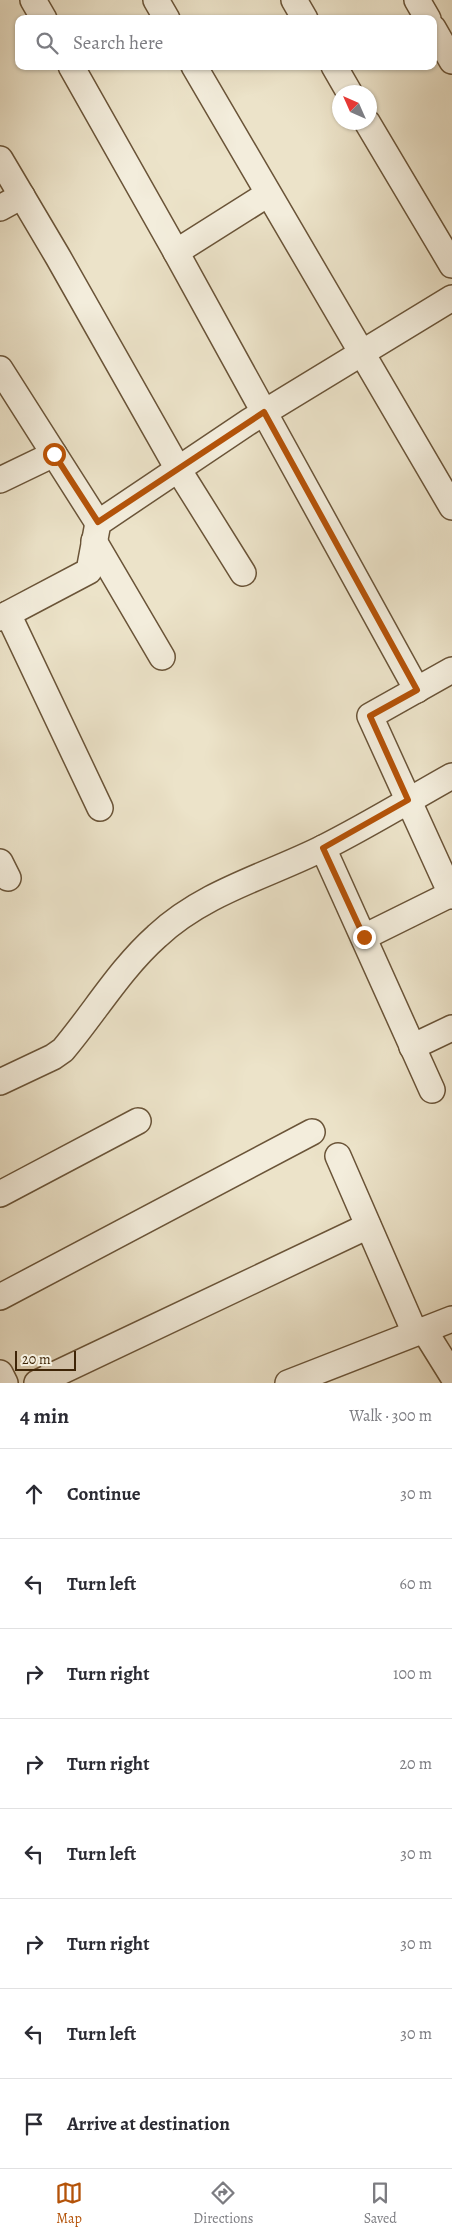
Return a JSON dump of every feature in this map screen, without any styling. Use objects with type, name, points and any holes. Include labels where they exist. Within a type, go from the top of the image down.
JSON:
[{"type":"street","points":[[33,0],[42,15]]},
{"type":"street","points":[[156,0],[165,15]]},
{"type":"street","points":[[294,0],[303,15]]},
{"type":"street","points":[[417,0],[426,15]]},
{"type":"street","points":[[437,35],[452,61]]},
{"type":"street","points":[[73,70],[176,252],[417,690]]},
{"type":"street","points":[[196,70],[452,507]]},
{"type":"street","points":[[336,70],[345,85]]},
{"type":"street","points":[[372,130],[452,265]]},
{"type":"street","points":[[0,159],[178,469],[243,573]]},
{"type":"street","points":[[176,252],[268,194]]},
{"type":"street","points":[[0,208],[22,196]]},
{"type":"street","points":[[100,808],[4,616],[89,571],[96,532],[178,469],[264,412],[452,298]]},
{"type":"street","points":[[0,369],[54,454],[162,656]]},
{"type":"street","points":[[0,480],[54,454]]},
{"type":"street","points":[[364,937],[452,895],[370,716],[452,670]]},
{"type":"street","points":[[0,1082],[53,1057],[63,1050],[131,961],[158,935],[184,915],[215,896],[323,848],[452,776]]},
{"type":"street","points":[[323,848],[432,1090]]},
{"type":"street","points":[[412,1047],[452,1028]]},
{"type":"street","points":[[0,1194],[138,1121]]},
{"type":"street","points":[[0,1297],[312,1132]]},
{"type":"street","points":[[338,1156],[368,1226],[419,1331],[452,1375]]},
{"type":"street","points":[[37,1383],[368,1226]]},
{"type":"street","points":[[288,1383],[335,1374],[419,1331],[452,1319]]},
{"type":"street","points":[[0,1373],[5,1383]]},
{"type":"route","points":[[54,454],[98,522],[264,412],[417,690],[370,716],[408,800],[323,848],[364,937]]}]
